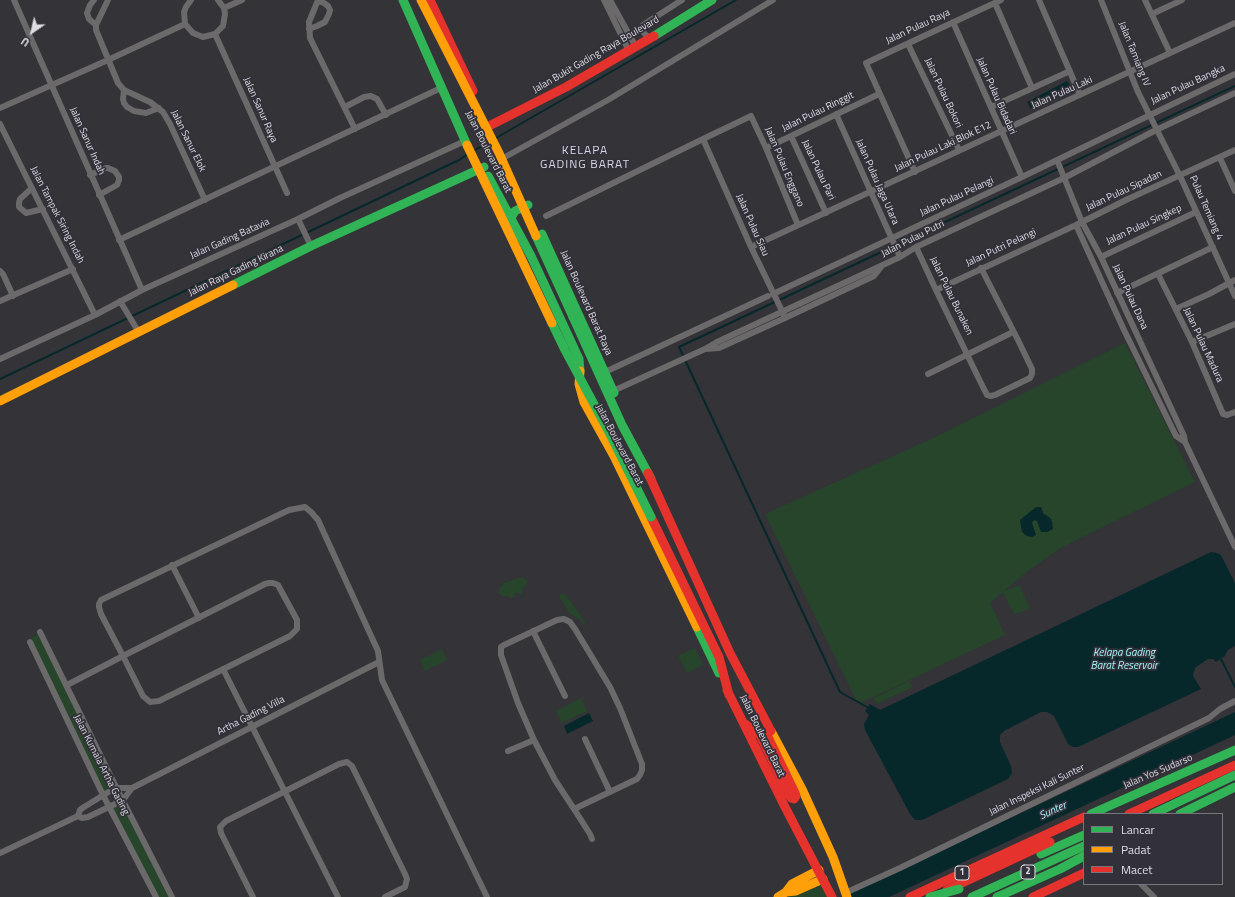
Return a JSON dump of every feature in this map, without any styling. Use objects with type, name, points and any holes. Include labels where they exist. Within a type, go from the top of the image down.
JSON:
[{"type":"main road","name":"Jalan Boulevard Barat","points":[[399,0],[510,219],[531,256],[579,359],[579,384],[584,402],[614,456],[729,695],[832,897]]},
{"type":"main road","points":[[403,0],[457,124],[562,343],[611,436],[719,657],[729,695]]},
{"type":"main road","points":[[420,0],[499,153],[622,425],[651,479]]},
{"type":"main road","name":"Jalan Boulevard Barat Raya","points":[[430,0],[576,307],[714,619]]},
{"type":"main road","name":"Jalan Bukit Gading Raya Boulevard","points":[[490,127],[650,39],[712,0]]},
{"type":"main road","name":"Jalan Raya Gading Kirana","points":[[0,401],[136,328],[482,164]]},
{"type":"main road","points":[[510,219],[514,211],[528,205]]},
{"type":"main road","name":"Jalan Boulevard Barat","points":[[714,619],[802,789],[833,857],[846,895]]},
{"type":"main road","points":[[737,666],[741,684],[785,770],[796,796],[794,799],[789,795],[760,735],[743,723]]},
{"type":"main road","name":"Jalan Yos Sudarso","points":[[1093,813],[1235,750]]},
{"type":"main road","points":[[1131,813],[1235,765]]},
{"type":"main road","points":[[1155,813],[1235,775]]},
{"type":"main road","points":[[1182,813],[1235,787]]},
{"type":"main road","points":[[1108,813],[1126,804],[1143,791]]},
{"type":"main road","points":[[1163,813],[1175,804]]},
{"type":"main road","name":"1","points":[[910,897],[1083,817]]},
{"type":"main road","points":[[931,897],[1083,825]]},
{"type":"main road","name":"2","points":[[943,897],[1083,834]]},
{"type":"main road","name":"2","points":[[972,897],[1083,846]]},
{"type":"main road","points":[[997,897],[1060,869],[1083,857]]},
{"type":"main road","points":[[1014,897],[1083,864]]},
{"type":"main road","points":[[782,895],[792,884],[819,870]]},
{"type":"main road","points":[[1033,897],[1083,873]]},
{"type":"main road","points":[[782,895],[796,891],[823,879]]},
{"type":"main road","points":[[931,897],[959,889]]},
{"type":"street","points":[[94,0],[87,13],[89,18],[96,25]]},
{"type":"street","points":[[108,0],[96,25],[96,34],[118,83],[124,90],[124,103],[127,107],[134,111],[146,113],[159,108]]},
{"type":"street","points":[[191,0],[184,12],[185,24],[188,29],[198,36],[209,36],[215,34],[223,26],[225,20],[224,8],[218,0]]},
{"type":"street","points":[[224,8],[242,0]]},
{"type":"street","points":[[604,0],[614,15],[632,49]]},
{"type":"street","points":[[610,0],[614,15]]},
{"type":"street","points":[[650,39],[643,32],[643,25],[682,0]]},
{"type":"street","points":[[503,154],[614,96],[773,0]]},
{"type":"street","points":[[1039,0],[1080,95]]},
{"type":"street","name":"Jalan Tamiang IV","points":[[1101,0],[1130,73],[1156,129]]},
{"type":"street","points":[[1146,0],[1170,53]]},
{"type":"street","points":[[1152,14],[1182,0]]},
{"type":"street","name":"Jalan Sanur Indah","points":[[16,1],[90,175],[142,290]]},
{"type":"street","points":[[309,29],[325,22],[330,10],[324,3],[318,1],[309,22],[309,29],[310,38],[355,129]]},
{"type":"street","points":[[998,1],[1032,88]]},
{"type":"street","name":"Jalan Pulau Raya","points":[[879,94],[866,62],[908,44],[998,1]]},
{"type":"street","name":"Jalan Pulau Bidadari","points":[[953,22],[1022,177]]},
{"type":"street","name":"Jalan Pulau Laki","points":[[1001,131],[1130,73],[1235,23]]},
{"type":"street","points":[[0,108],[185,24]]},
{"type":"street","name":"Jalan Sanur Raya","points":[[215,34],[288,193]]},
{"type":"street","name":"Jalan Pulau Bokori","points":[[908,44],[959,150]]},
{"type":"street","points":[[991,107],[1070,71]]},
{"type":"street","name":"Jalan Pulau Bangka","points":[[1150,117],[1235,74]]},
{"type":"street","points":[[119,240],[443,87]]},
{"type":"street","name":"Jalan Sanur Elok","points":[[124,90],[150,102],[159,108],[170,124],[205,200]]},
{"type":"street","points":[[1156,129],[1235,93]]},
{"type":"street","points":[[879,94],[915,172]]},
{"type":"street","name":"Jalan Pulau Ringgit","points":[[766,148],[879,94]]},
{"type":"street","points":[[344,107],[364,97],[371,96],[377,99],[386,115]]},
{"type":"street","name":"Jalan Pulau Jaga Utara","points":[[836,114],[899,255]]},
{"type":"street","name":"Jalan Pulau Enggano","points":[[703,139],[751,116],[798,225]]},
{"type":"street","name":"Jalan Pulau Pelangi","points":[[605,372],[892,240],[1150,117]]},
{"type":"street","name":"Jalan Tampak Siring Indah","points":[[0,124],[95,314]]},
{"type":"street","name":"Jalan Pulau Putri","points":[[613,391],[705,349],[719,348],[785,318],[847,285],[874,276],[882,266],[916,246],[1156,129]]},
{"type":"street","name":"Pulau Temiang 4","points":[[1156,129],[1213,247],[1232,281],[1235,296]]},
{"type":"street","name":"Jalan Pulau Laki Blok E12","points":[[871,192],[1001,131]]},
{"type":"street","name":"Jalan Pulau Pari","points":[[790,136],[826,213]]},
{"type":"street","points":[[546,216],[703,139]]},
{"type":"street","name":"Jalan Pulau Siau","points":[[703,139],[772,296],[785,318]]},
{"type":"street","name":"Jalan Gading Batavia","points":[[0,359],[95,314],[121,304],[142,290],[299,222],[340,198],[471,142]]},
{"type":"street","name":"Jalan Pulau Sipadan","points":[[1079,223],[1235,150]]},
{"type":"street","points":[[1220,158],[1232,177],[1235,191]]},
{"type":"street","name":"Jalan Pulau Dana","points":[[1058,162],[1079,223],[1124,330],[1176,436],[1185,442]]},
{"type":"street","points":[[90,175],[106,168],[115,171],[119,177],[117,185],[99,195]]},
{"type":"street","points":[[32,188],[20,199],[19,207],[26,213],[43,209]]},
{"type":"street","points":[[751,247],[871,192]]},
{"type":"street","name":"Jalan Pulau Singkep","points":[[1101,257],[1196,212]]},
{"type":"street","points":[[299,222],[310,246]]},
{"type":"street","name":"Jalan Pulau Dana","points":[[1079,223],[1101,257],[1184,436],[1185,442],[1235,547]]},
{"type":"street","name":"Jalan Putri Pelangi","points":[[936,290],[1079,223]]},
{"type":"street","name":"Jalan Pulau Bunaken","points":[[916,246],[987,395],[995,395],[1030,378],[1032,374],[1032,369],[1013,332]]},
{"type":"street","points":[[1117,293],[1213,247]]},
{"type":"street","points":[[928,374],[1013,332],[981,268]]},
{"type":"street","points":[[0,301],[73,269]]},
{"type":"street","points":[[0,271],[3,274],[13,296]]},
{"type":"street","name":"Jalan Pulau Madura","points":[[1158,274],[1192,342],[1224,414],[1227,415],[1235,412]]},
{"type":"street","points":[[1176,309],[1209,294],[1232,281]]},
{"type":"street","points":[[705,349],[782,311],[847,285]]},
{"type":"street","points":[[121,304],[136,328]]},
{"type":"street","points":[[1192,342],[1235,324]]},
{"type":"street","points":[[743,330],[746,336]]},
{"type":"street","points":[[67,685],[123,656],[265,584],[273,583],[278,585],[297,620],[297,629],[290,636],[159,701],[150,702],[143,696],[123,656],[101,614],[99,604],[102,600],[172,565],[289,510],[305,507],[318,520],[378,651],[382,680],[487,897]]},
{"type":"street","points":[[172,565],[199,618]]},
{"type":"street","points":[[574,809],[637,779],[642,770],[642,764],[620,708],[610,688],[586,646],[570,622],[564,619],[557,620],[504,645],[500,651],[510,684],[534,740],[548,766],[592,839]]},
{"type":"street","points":[[533,631],[565,696]]},
{"type":"street","points":[[40,632],[172,897]]},
{"type":"street","name":"Jalan Kumala Artha Gading","points":[[30,642],[103,794],[156,897]]},
{"type":"street","name":"Artha Gading Villa","points":[[123,800],[132,788],[379,662]]},
{"type":"street","points":[[223,669],[338,897]]},
{"type":"street","name":"Jalan Inspeksi Kali Sunter","points":[[846,895],[1209,718],[1220,709],[1235,701]]},
{"type":"street","points":[[585,739],[610,792]]},
{"type":"street","points":[[508,751],[534,740]]},
{"type":"street","points":[[253,897],[221,833],[220,827],[226,821],[347,762],[352,766],[405,874],[405,887],[385,897]]},
{"type":"street","points":[[78,816],[80,810],[116,787],[132,788]]},
{"type":"street","points":[[0,854],[78,816],[82,818],[88,817],[123,800]]},
{"type":"street","points":[[1142,885],[1154,897]]},
{"type":"green space","points":[[1125,343],[1195,482],[1062,547],[1029,570],[1004,591],[1019,585],[1030,608],[1014,615],[1003,592],[990,603],[1005,635],[858,704],[765,514],[931,439]]},
{"type":"green space","points":[[518,578],[524,578],[527,581],[522,589],[524,591],[520,595],[518,592],[514,594],[515,597],[510,598],[509,596],[502,596],[499,593],[499,589],[504,583]]},
{"type":"green space","points":[[563,593],[586,623],[584,625],[579,619],[569,613],[560,597]]},
{"type":"green space","points":[[40,632],[116,787],[103,795],[27,641]]},
{"type":"green space","points":[[695,648],[703,665],[687,673],[678,656]]},
{"type":"green space","points":[[442,649],[447,660],[425,671],[420,660]]},
{"type":"green space","points":[[909,681],[913,687],[877,704],[874,698]]},
{"type":"green space","points":[[581,698],[587,711],[562,723],[556,711]]},
{"type":"green space","points":[[124,799],[173,897],[156,897],[110,806]]},
{"type":"green space","points":[[823,879],[830,897],[779,897]]},
{"type":"water","points":[[1067,81],[1073,90],[1031,109],[1027,102]]},
{"type":"water","points":[[1036,507],[1041,507],[1043,513],[1050,518],[1053,529],[1047,532],[1041,532],[1037,521],[1034,520],[1032,523],[1036,535],[1032,537],[1027,536],[1022,532],[1020,520]]},
{"type":"water","name":"Kelapa Gading Barat Reservoir","points":[[1211,552],[1221,555],[1235,583],[1235,646],[1228,650],[1225,656],[1216,662],[1213,659],[1208,659],[1196,667],[1193,676],[1201,689],[1078,747],[1073,747],[1068,744],[1054,716],[1047,712],[1041,712],[1004,731],[1000,735],[1000,742],[1011,766],[1012,773],[1008,779],[922,820],[915,820],[910,814],[865,730],[864,724],[869,715],[865,711],[870,704],[880,710]]},
{"type":"water","name":"Sunter","points":[[1235,712],[1235,735],[889,897],[843,897]]},
{"type":"water","points":[[589,713],[593,721],[567,734],[564,726]]},
{"type":"waterway","points":[[496,138],[736,0]]},
{"type":"waterway","points":[[867,707],[840,692],[679,347],[1235,86]]},
{"type":"waterway","points":[[475,150],[489,142]]},
{"type":"waterway","points":[[0,379],[459,160],[468,154]]},
{"type":"waterway","points":[[1221,659],[1235,687]]},
{"type":"traffic: fast","points":[[403,0],[467,145]]},
{"type":"traffic: fast","points":[[654,36],[712,0]]},
{"type":"traffic: fast","points":[[233,285],[311,246],[484,167]]},
{"type":"traffic: fast","points":[[488,176],[531,256],[579,359],[580,371]]},
{"type":"traffic: fast","points":[[510,219],[515,211],[528,205]]},
{"type":"traffic: fast","points":[[542,234],[614,393]]},
{"type":"traffic: fast","points":[[536,236],[573,317]]},
{"type":"traffic: fast","points":[[573,317],[622,425],[651,479]]},
{"type":"traffic: fast","points":[[552,323],[651,517]]},
{"type":"traffic: fast","points":[[697,627],[719,673]]},
{"type":"traffic: fast","points":[[1093,813],[1235,750]]},
{"type":"traffic: fast","points":[[1155,813],[1235,775]]},
{"type":"traffic: fast","points":[[1182,813],[1235,787]]},
{"type":"traffic: fast","points":[[1041,854],[1083,835]]},
{"type":"traffic: fast","points":[[972,897],[1083,846]]},
{"type":"traffic: fast","points":[[997,897],[1060,869],[1083,857]]},
{"type":"traffic: fast","points":[[930,897],[959,889]]},
{"type":"traffic: slow","points":[[421,0],[499,153],[536,236]]},
{"type":"traffic: slow","points":[[467,145],[552,323]]},
{"type":"traffic: slow","points":[[0,401],[233,285]]},
{"type":"traffic: slow","points":[[580,371],[579,384],[584,402],[614,456],[697,627]]},
{"type":"traffic: slow","points":[[771,731],[802,789],[833,857],[847,897]]},
{"type":"traffic: slow","points":[[778,897],[786,892],[792,884],[819,870]]},
{"type":"traffic: slow","points":[[786,892],[796,891],[823,879]]},
{"type":"traffic: jam","points":[[430,0],[473,91]]},
{"type":"traffic: jam","points":[[489,126],[566,87],[654,36]]},
{"type":"traffic: jam","points":[[648,473],[730,653],[771,731]]},
{"type":"traffic: jam","points":[[651,517],[719,657],[729,695]]},
{"type":"traffic: jam","points":[[727,690],[785,807],[832,897]]},
{"type":"traffic: jam","points":[[745,724],[760,735],[789,795],[794,799],[796,796],[795,793],[768,737]]},
{"type":"traffic: jam","points":[[1131,813],[1235,765]]},
{"type":"traffic: jam","points":[[910,897],[1083,817]]},
{"type":"traffic: jam","points":[[947,890],[1050,842]]},
{"type":"traffic: jam","points":[[1033,897],[1083,873]]},
{"type":"district","name":"KELAPA GADING BARAT","points":[[585,158]]}]
